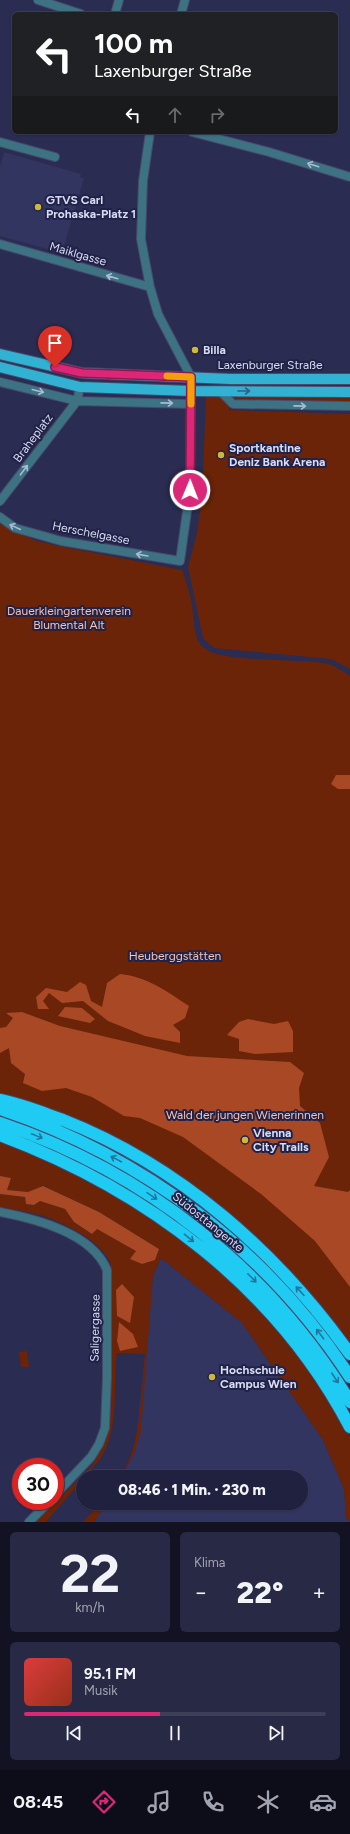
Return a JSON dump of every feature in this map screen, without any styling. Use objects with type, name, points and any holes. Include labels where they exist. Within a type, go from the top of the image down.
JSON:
[{"type":"highway","points":[[0,1100],[46,1114],[113,1142],[144,1159],[186,1187],[235,1226],[268,1256],[311,1303],[350,1354]]},
{"type":"highway","name":"Südosttangente","points":[[0,1109],[30,1119],[99,1149],[150,1179],[203,1216],[251,1258],[294,1302],[330,1347],[350,1377]]},
{"type":"highway","name":"Südosttangente","points":[[0,1123],[57,1144],[93,1162],[143,1190],[197,1228],[243,1268],[284,1312],[319,1355],[350,1402]]},
{"type":"highway","points":[[0,1136],[68,1164],[121,1192],[158,1215],[213,1257],[239,1281],[285,1331],[318,1375],[350,1427]]},
{"type":"main road","name":"Laxenburger Straße","points":[[0,354],[82,373],[191,377],[350,379]]},
{"type":"main road","points":[[0,367],[80,387],[191,391],[350,392]]},
{"type":"street","points":[[38,0],[55,3],[76,12]]},
{"type":"street","points":[[116,12],[119,0]]},
{"type":"street","points":[[182,12],[185,0]]},
{"type":"street","points":[[0,382],[77,401],[191,404],[191,377],[158,314],[150,287],[141,239],[143,181],[150,134]]},
{"type":"street","points":[[200,134],[269,152],[350,177]]},
{"type":"street","points":[[0,142],[55,157]]},
{"type":"street","name":"Maiklgasse","points":[[0,244],[150,287]]},
{"type":"street","name":"Braheplatz","points":[[0,501],[77,401],[80,387]]},
{"type":"street","points":[[220,391],[233,404],[350,406]]},
{"type":"street","name":"Herschelgasse","points":[[0,518],[15,528],[61,541],[180,561],[190,490],[191,404]]},
{"type":"street","name":"Saligergasse","points":[[0,1212],[45,1223],[72,1235],[99,1255],[107,1270],[107,1391],[105,1428],[99,1444],[91,1457],[64,1486]]},
{"type":"street","points":[[29,1522],[41,1510]]},
{"type":"shaded area","name":"GTVS Carl Prohaska-Platz 1","points":[[4,152],[81,174],[80,177],[84,178],[62,253],[0,236],[0,167]]},
{"type":"shaded area","name":"Hochschule Campus Wien","points":[[161,1258],[242,1323],[323,1440],[344,1489],[346,1517],[350,1522],[94,1522],[102,1510],[308,1510],[308,1470],[126,1470],[135,1451],[153,1276]]},
{"type":"green space","points":[[206,395],[218,395],[229,405],[229,410],[350,414],[350,669],[331,659],[214,648],[203,638],[188,567],[197,533],[202,497]]},
{"type":"green space","points":[[236,396],[350,398],[350,402],[236,400]]},
{"type":"green space","name":"Heuberggstätten","points":[[0,524],[34,540],[182,570],[188,587],[193,610],[196,635],[200,644],[209,651],[241,658],[319,662],[332,665],[350,676],[350,1346],[308,1291],[257,1238],[188,1182],[0,1095]]},
{"type":"green space","points":[[336,775],[350,775],[350,789],[338,789],[331,784]]},
{"type":"green space","points":[[120,974],[148,981],[189,1006],[185,1018],[173,1025],[180,1032],[180,1043],[145,1036],[108,1021],[83,1001],[62,1003],[49,993],[43,1001],[49,1009],[38,1009],[36,997],[46,988],[67,992],[80,982],[86,985],[91,1001],[102,1007],[107,983]]},
{"type":"green space","points":[[65,1007],[82,1008],[95,1019],[90,1023],[58,1016]]},
{"type":"green space","name":"Wald der jungen Wienerinnen","points":[[22,1012],[60,1026],[187,1056],[290,1062],[304,1073],[299,1088],[300,1106],[320,1123],[329,1157],[314,1186],[348,1192],[350,1190],[350,1287],[315,1241],[261,1194],[183,1137],[140,1118],[124,1116],[92,1097],[66,1088],[42,1091],[23,1083],[25,1074],[11,1063],[9,1048],[0,1053],[0,1028],[6,1027],[13,1018],[6,1013]]},
{"type":"green space","points":[[248,1019],[274,1024],[288,1021],[293,1031],[293,1052],[255,1054],[239,1051],[239,1039],[227,1035],[239,1022]]},
{"type":"green space","points":[[0,1140],[80,1172],[176,1233],[244,1292],[285,1339],[306,1366],[350,1437],[350,1522],[346,1517],[344,1489],[323,1440],[242,1323],[161,1258],[153,1276],[141,1431],[135,1451],[126,1470],[124,1470],[133,1449],[137,1434],[145,1354],[117,1353],[115,1407],[111,1432],[101,1458],[91,1470],[87,1470],[93,1464],[103,1446],[109,1425],[111,1265],[98,1246],[82,1234],[65,1225],[43,1216],[0,1207],[0,1194],[25,1197],[26,1204],[34,1205],[40,1201],[65,1209],[74,1222],[92,1234],[97,1229],[137,1251],[130,1259],[142,1264],[155,1260],[159,1249],[99,1212],[43,1186],[28,1192],[7,1190],[11,1178],[0,1176]],"holes":[[[119,1323],[137,1347],[120,1351],[117,1341]]]},
{"type":"green space","points":[[0,1176],[11,1178],[7,1190],[28,1192],[43,1186],[99,1212],[159,1249],[155,1260],[142,1264],[130,1259],[136,1251],[97,1229],[92,1234],[74,1222],[65,1209],[40,1201],[34,1205],[26,1204],[25,1197],[0,1194]]},
{"type":"green space","points":[[122,1284],[134,1297],[130,1323],[117,1316],[116,1290]]},
{"type":"green space","points":[[119,1322],[133,1334],[138,1347],[120,1351],[117,1341]]},
{"type":"green space","points":[[27,1351],[29,1367],[21,1367],[19,1352]]},
{"type":"green space","points":[[76,1481],[76,1487],[64,1501],[64,1494]]},
{"type":"green space","points":[[48,1510],[56,1510],[46,1522],[36,1522]]},
{"type":"green space","points":[[94,1510],[102,1510],[94,1522],[83,1522]]},
{"type":"slow traffic","points":[[167,376],[191,377],[191,404]]},
{"type":"place","name":"GTVS Carl Prohaska-Platz 1","points":[[38,207]]},
{"type":"place","name":"Billa","points":[[195,350]]},
{"type":"place","name":"Sportkantine Deniz Bank Arena","points":[[221,455]]},
{"type":"place","name":"Vienna City Trails","points":[[245,1140]]},
{"type":"place","name":"Hochschule Campus Wien","points":[[212,1377]]},
{"type":"route","points":[[55,367],[82,373],[191,377],[190,490]]},
{"type":"park label","name":"Dauerkleingartenverein Blumental Alt","points":[[69,618]]}]
